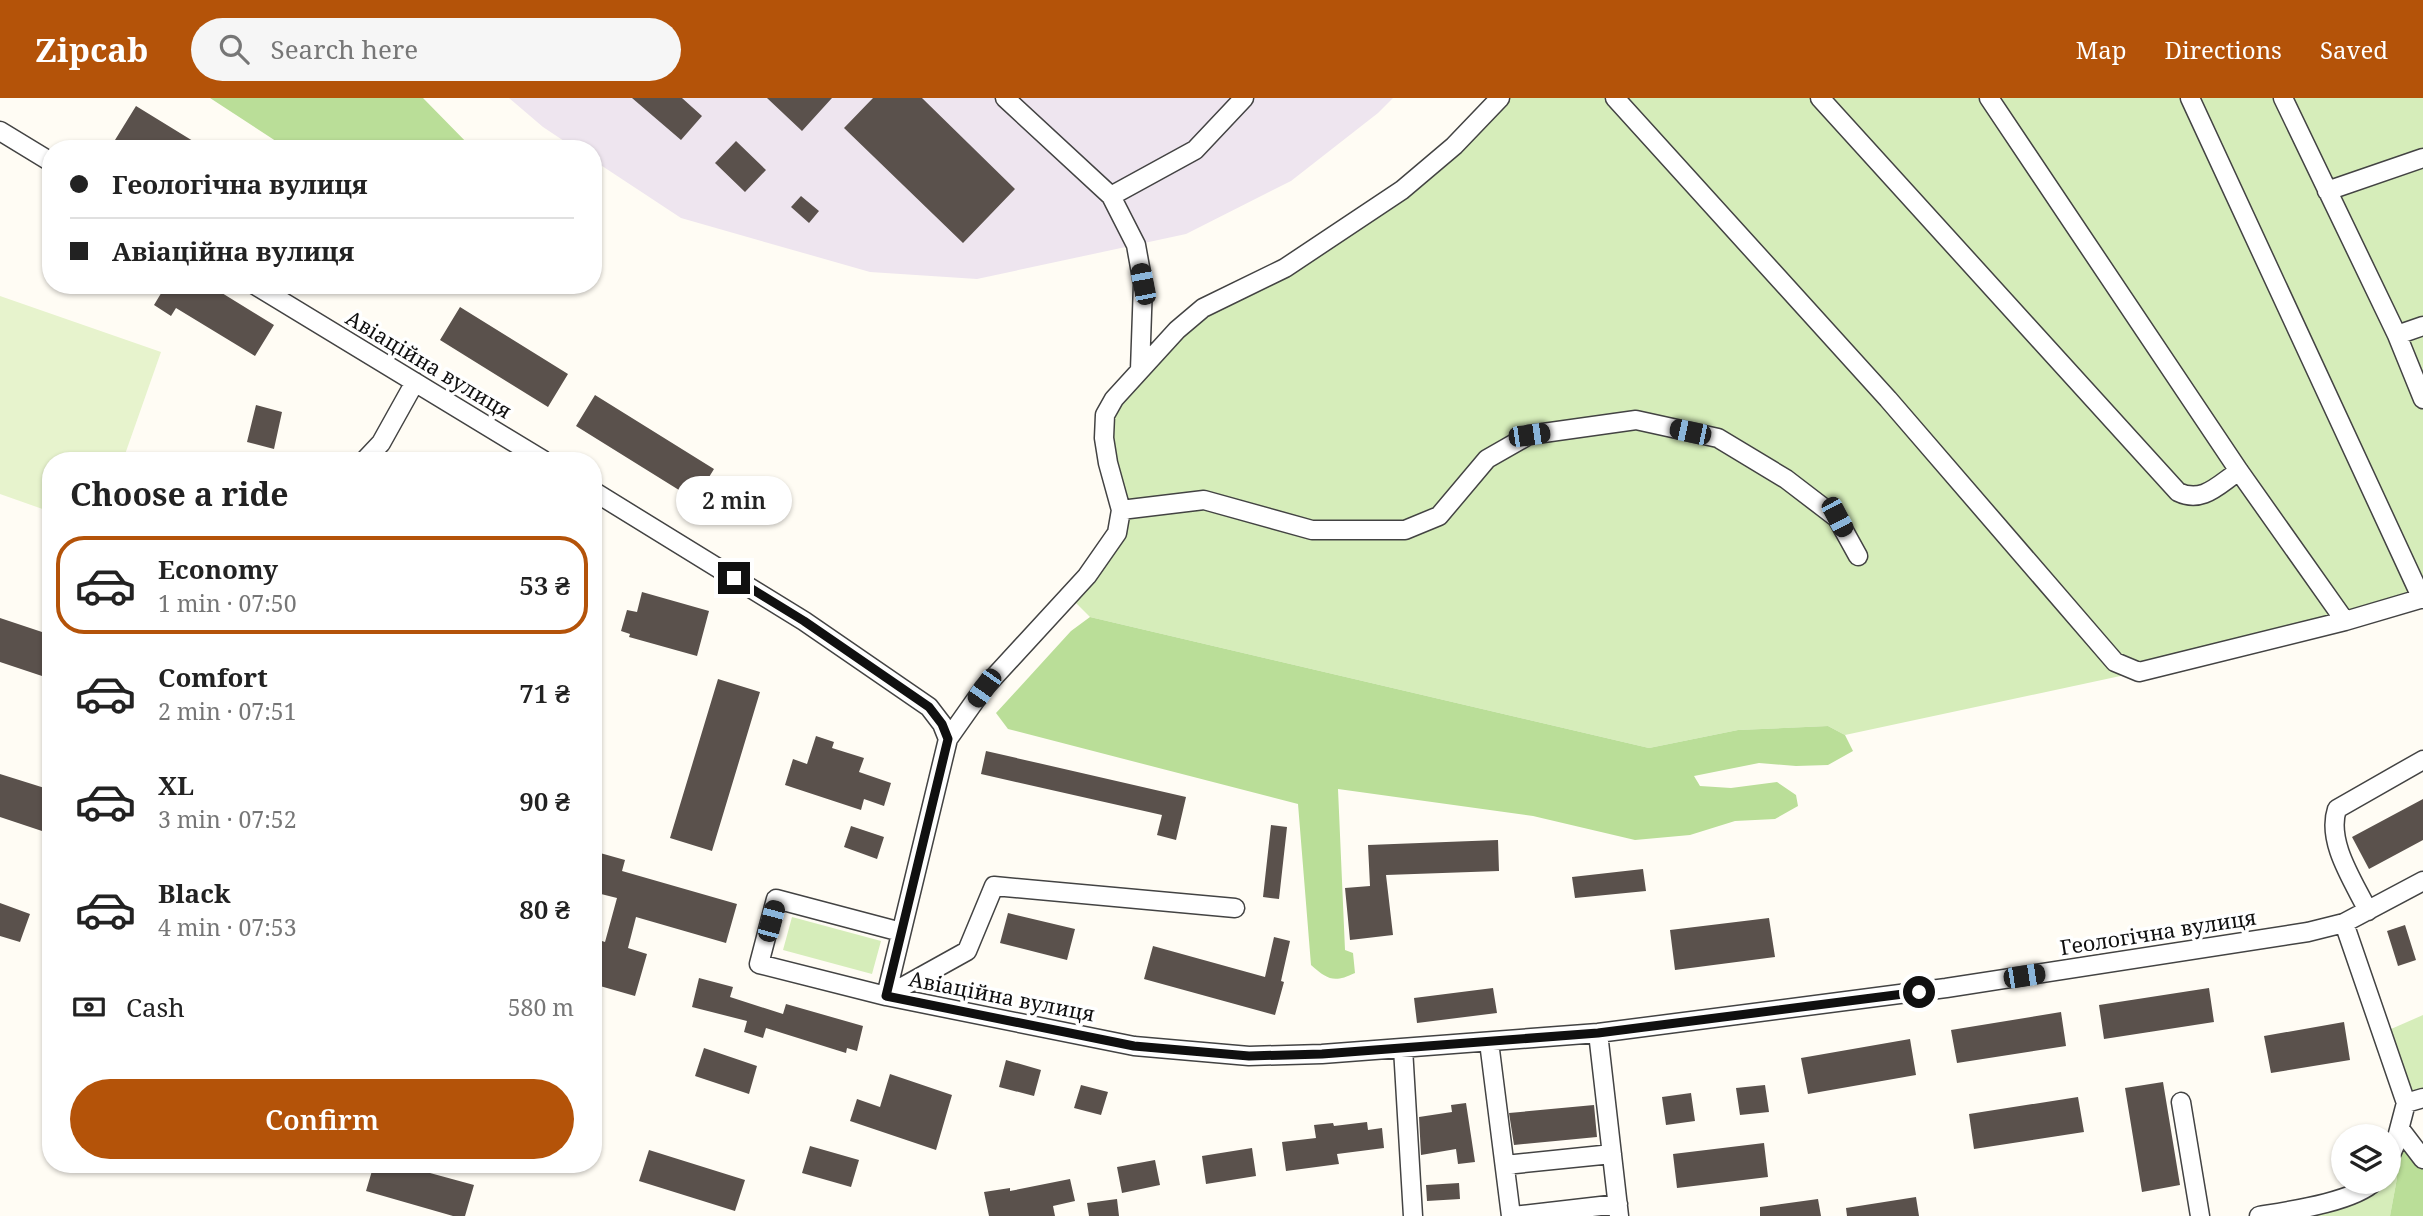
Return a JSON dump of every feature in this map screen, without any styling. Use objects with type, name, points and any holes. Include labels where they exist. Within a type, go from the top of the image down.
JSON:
[{"type":"street","points":[[1005,98],[1111,196],[1136,245],[1143,284],[1140,370]]},
{"type":"street","points":[[1111,196],[1195,150],[1244,98]]},
{"type":"street","points":[[948,739],[984,688],[1087,576],[1117,533],[1121,510],[1104,438],[1105,415],[1114,399],[1177,330],[1203,308],[1285,268],[1402,190],[1454,146],[1500,98]]},
{"type":"street","points":[[1615,98],[1888,399],[2115,662],[2139,673],[2345,621],[2423,598],[2190,98]]},
{"type":"street","points":[[1820,98],[2178,492],[2188,497],[2202,496],[2239,471]]},
{"type":"street","points":[[1989,98],[2239,471],[2345,621]]},
{"type":"street","points":[[2283,98],[2397,335],[2423,399]]},
{"type":"street","points":[[0,131],[42,157]]},
{"type":"street","points":[[2327,191],[2423,158]]},
{"type":"street","name":"Авіаційна вулиця","points":[[270,294],[530,452]]},
{"type":"street","points":[[2397,335],[2423,326]]},
{"type":"street","points":[[373,452],[381,443],[415,382]]},
{"type":"street","points":[[1121,510],[1204,500],[1312,530],[1405,530],[1439,516],[1487,459],[1529,435],[1636,421],[1718,438],[1786,479],[1837,517],[1858,556]]},
{"type":"street","points":[[602,497],[804,621],[929,707],[942,724],[948,739]]},
{"type":"street","name":"Авіаційна вулиця","points":[[948,739],[886,996],[1134,1046],[1249,1056],[1403,1048],[1598,1033]]},
{"type":"street","points":[[2368,911],[2338,846],[2333,821],[2337,809],[2423,760]]},
{"type":"street","name":"Геологічна вулиця","points":[[1598,1033],[1959,986],[2308,932],[2344,923],[2423,881]]},
{"type":"street","points":[[901,932],[776,899],[759,964],[886,996],[967,951],[994,886],[1235,908]]},
{"type":"street","points":[[2344,923],[2415,1101],[2401,1127]]},
{"type":"street","points":[[1489,1042],[1512,1216],[1618,1210],[1598,1033]]},
{"type":"street","points":[[1403,1048],[1413,1216]]},
{"type":"street","points":[[2181,1102],[2200,1216]]},
{"type":"street","points":[[2401,1130],[2423,1159]]},
{"type":"street","points":[[1504,1165],[1612,1154]]},
{"type":"street","points":[[2259,1216],[2313,1206],[2349,1194]]},
{"type":"shaded area","points":[[509,98],[1393,98],[1378,113],[1291,181],[1186,234],[977,279],[870,272],[681,218],[602,166],[602,140],[562,140]]},
{"type":"green space","points":[[210,98],[423,98],[464,140],[274,140]]},
{"type":"green space","points":[[1500,98],[2423,98],[2423,598],[2139,672],[1845,735],[1828,726],[1738,730],[1649,748],[1090,617],[1069,596],[1117,533],[1105,415],[1177,330],[1338,233]]},
{"type":"green space","points":[[0,296],[161,352],[126,452],[42,452],[42,509],[0,494]]},
{"type":"green space","points":[[1090,617],[1649,748],[1738,730],[1828,726],[1845,735],[1853,751],[1828,765],[1759,763],[1694,776],[1700,786],[1731,788],[1777,782],[1796,795],[1798,806],[1775,819],[1735,821],[1690,835],[1635,840],[1533,816],[1338,789],[1345,950],[1353,953],[1355,973],[1336,979],[1322,974],[1311,965],[1298,804],[1008,729],[996,713],[1071,631]]},
{"type":"green space","points":[[792,917],[881,941],[872,974],[783,950]]},
{"type":"green space","points":[[2423,1015],[2423,1098],[2406,1103],[2382,1033]]},
{"type":"green space","points":[[2401,1130],[2423,1159],[2423,1216],[2390,1216],[2394,1194],[2401,1194]]},
{"type":"green space","points":[[2343,1194],[2394,1194],[2390,1216],[2312,1216],[2313,1206]]},
{"type":"building","points":[[632,98],[682,98],[702,116],[681,140]]},
{"type":"building","points":[[767,98],[832,98],[802,131]]},
{"type":"building","points":[[873,98],[922,98],[1015,189],[963,243],[844,128]]},
{"type":"building","points":[[136,106],[191,140],[115,140]]},
{"type":"building","points":[[736,141],[766,170],[745,192],[715,163]]},
{"type":"building","points":[[801,196],[819,211],[809,223],[791,207]]},
{"type":"building","points":[[161,294],[224,294],[274,325],[255,356],[176,308],[171,316],[154,305]]},
{"type":"building","points":[[460,307],[568,374],[548,407],[440,340]]},
{"type":"building","points":[[595,395],[714,469],[695,500],[576,426]]},
{"type":"building","points":[[256,405],[282,412],[274,449],[247,442]]},
{"type":"building","points":[[642,592],[709,611],[697,656],[629,637],[630,634],[621,631],[627,610],[637,612]]},
{"type":"building","points":[[0,618],[42,632],[42,676],[0,662]]},
{"type":"building","points":[[718,679],[760,692],[712,851],[670,838]]},
{"type":"building","points":[[816,736],[834,742],[832,748],[864,758],[859,772],[891,783],[884,806],[864,799],[861,810],[785,785],[793,759],[807,764]]},
{"type":"building","points":[[986,751],[1186,797],[1176,840],[1157,835],[1162,815],[981,774]]},
{"type":"building","points":[[0,774],[42,787],[42,831],[0,817]]},
{"type":"building","points":[[2423,799],[2423,840],[2369,869],[2352,837]]},
{"type":"building","points":[[1271,825],[1287,827],[1279,899],[1263,897]]},
{"type":"building","points":[[851,826],[884,837],[877,859],[844,847]]},
{"type":"building","points":[[1498,840],[1499,871],[1386,875],[1393,935],[1350,940],[1345,888],[1370,886],[1368,845]]},
{"type":"building","points":[[602,854],[625,860],[622,871],[737,904],[726,943],[636,917],[628,948],[647,954],[635,996],[602,987],[602,941],[605,942],[617,898],[602,894]]},
{"type":"building","points":[[1643,869],[1646,891],[1575,898],[1572,877]]},
{"type":"building","points":[[0,903],[30,914],[20,942],[0,936]]},
{"type":"building","points":[[1008,913],[1075,929],[1067,960],[1000,943]]},
{"type":"building","points":[[1769,918],[1775,957],[1675,970],[1670,930]]},
{"type":"building","points":[[2405,925],[2416,960],[2398,966],[2387,931]]},
{"type":"building","points":[[1274,937],[1290,941],[1281,981],[1284,982],[1275,1015],[1144,979],[1153,946],[1265,977]]},
{"type":"building","points":[[699,978],[733,987],[730,997],[783,1014],[786,1004],[863,1026],[857,1051],[847,1048],[846,1053],[766,1028],[763,1038],[744,1032],[747,1021],[692,1007]]},
{"type":"building","points":[[1493,988],[1497,1013],[1417,1023],[1414,998]]},
{"type":"building","points":[[2209,988],[2214,1022],[2104,1039],[2099,1005]]},
{"type":"building","points":[[2061,1012],[2066,1046],[1957,1063],[1951,1030]]},
{"type":"building","points":[[2344,1022],[2350,1060],[2271,1073],[2264,1036]]},
{"type":"building","points":[[1910,1039],[1916,1075],[1808,1094],[1801,1058]]},
{"type":"building","points":[[704,1048],[757,1066],[749,1094],[695,1076]]},
{"type":"building","points":[[1006,1060],[1041,1070],[1034,1096],[999,1087]]},
{"type":"building","points":[[890,1074],[952,1095],[936,1150],[850,1121],[857,1099],[880,1107]]},
{"type":"building","points":[[2163,1082],[2180,1185],[2142,1192],[2125,1088]]},
{"type":"building","points":[[1081,1085],[1108,1092],[1101,1115],[1074,1108]]},
{"type":"building","points":[[1765,1085],[1769,1112],[1740,1115],[1736,1088]]},
{"type":"building","points":[[1691,1093],[1695,1121],[1666,1125],[1662,1097]]},
{"type":"building","points":[[2078,1097],[2084,1132],[1974,1149],[1969,1114]]},
{"type":"building","points":[[1466,1103],[1475,1162],[1458,1164],[1456,1149],[1421,1155],[1419,1117],[1452,1112],[1451,1105]]},
{"type":"building","points":[[1594,1105],[1597,1137],[1514,1145],[1509,1113]]},
{"type":"building","points":[[1367,1122],[1368,1130],[1382,1128],[1384,1148],[1337,1154],[1339,1164],[1286,1171],[1282,1142],[1316,1138],[1314,1125],[1333,1123],[1334,1126]]},
{"type":"building","points":[[1764,1143],[1768,1177],[1677,1188],[1673,1154]]},
{"type":"building","points":[[810,1146],[859,1160],[851,1187],[802,1173]]},
{"type":"building","points":[[1252,1148],[1256,1176],[1206,1184],[1202,1156]]},
{"type":"building","points":[[649,1150],[745,1180],[735,1211],[639,1181]]},
{"type":"building","points":[[1155,1160],[1160,1185],[1122,1193],[1117,1167]]},
{"type":"building","points":[[371,1173],[430,1173],[474,1185],[465,1216],[453,1216],[366,1191]]},
{"type":"building","points":[[1070,1179],[1075,1201],[1053,1206],[1055,1216],[989,1216],[984,1192],[1010,1188],[1010,1191]]},
{"type":"building","points":[[1459,1183],[1460,1199],[1427,1201],[1426,1185]]},
{"type":"building","points":[[1916,1197],[1919,1216],[1847,1216],[1846,1208]]},
{"type":"building","points":[[1117,1199],[1119,1216],[1089,1216],[1087,1203]]},
{"type":"building","points":[[1818,1199],[1821,1216],[1760,1216],[1760,1207]]},
{"type":"route","points":[[734,578],[804,621],[929,707],[942,724],[948,739],[886,996],[1134,1046],[1249,1056],[1322,1054],[1598,1033],[1919,992]]}]
